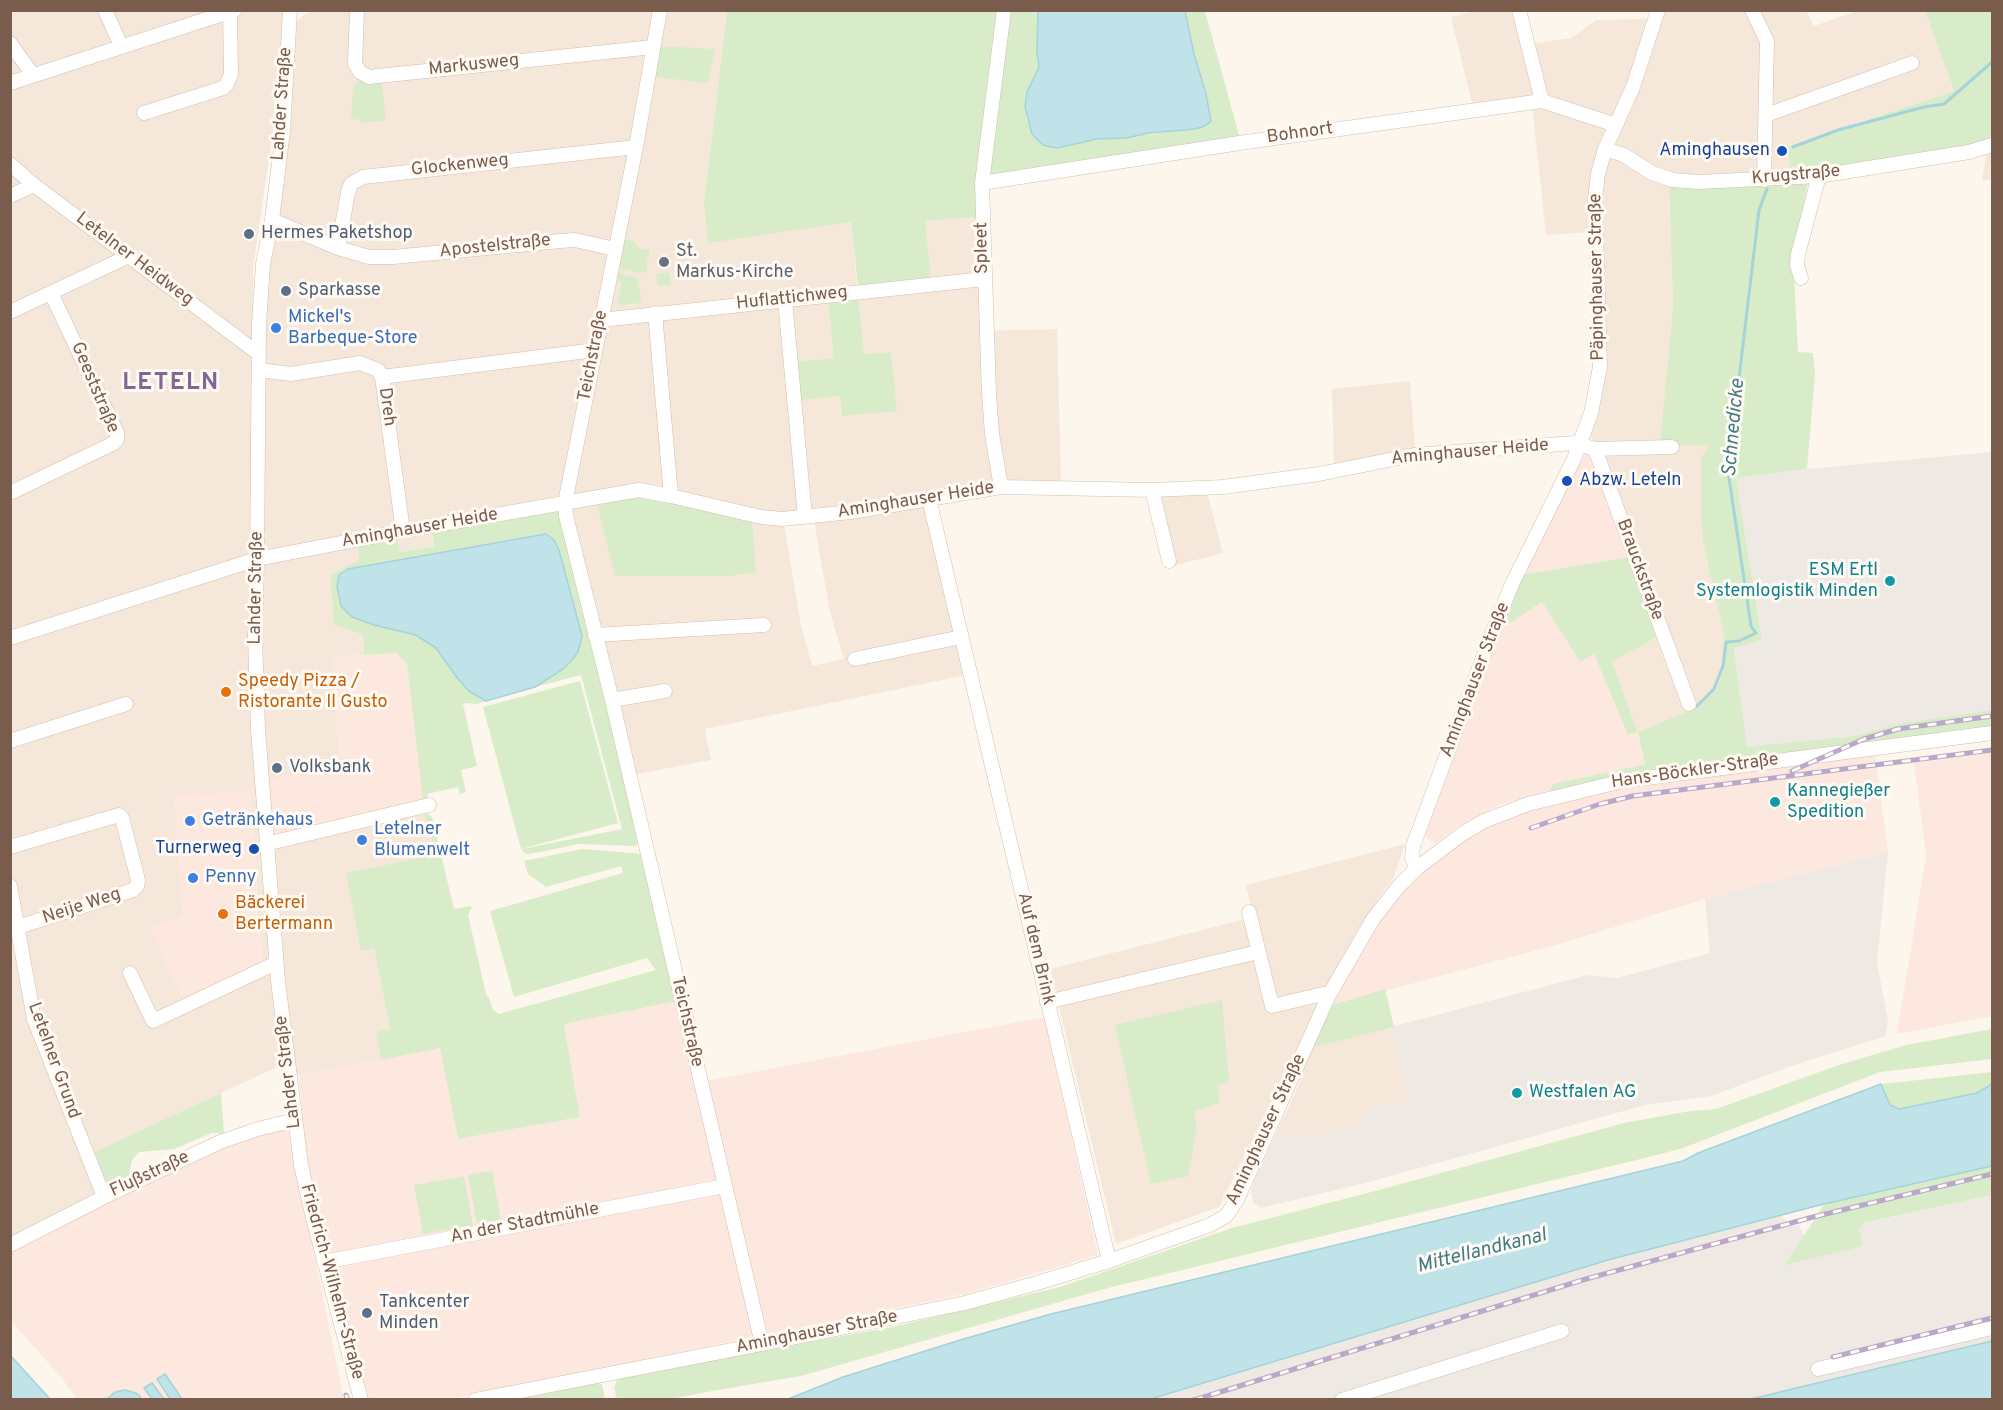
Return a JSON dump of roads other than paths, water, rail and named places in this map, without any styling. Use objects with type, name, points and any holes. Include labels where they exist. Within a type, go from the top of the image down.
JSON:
[{"type":"street","points":[[105,10],[122,46]]},
{"type":"street","name":"Lahder Straße","points":[[290,10],[283,131],[261,288],[255,636],[258,730],[276,963],[301,1165]]},
{"type":"street","name":"Markusweg","points":[[357,10],[355,64],[360,72],[369,77],[653,47]]},
{"type":"street","name":"Teichstraße","points":[[660,10],[636,147],[565,503],[566,516],[612,700],[762,1344]]},
{"type":"street","name":"Spleet","points":[[1001,487],[992,434],[989,394],[982,183],[1004,10]]},
{"type":"street","points":[[1519,10],[1542,101]]},
{"type":"street","name":"Päpinghauser Straße","points":[[1581,444],[1591,413],[1600,367],[1595,199],[1598,174],[1605,149],[1633,87],[1658,10]]},
{"type":"street","points":[[1752,10],[1767,41],[1764,180]]},
{"type":"street","points":[[10,83],[231,11],[231,74],[227,84],[223,88],[144,113]]},
{"type":"street","points":[[10,43],[33,75]]},
{"type":"street","points":[[1766,114],[1912,63]]},
{"type":"street","name":"Bohnort","points":[[982,183],[1246,142],[1542,101],[1616,125]]},
{"type":"street","name":"Krugstraße","points":[[1605,149],[1624,155],[1652,173],[1673,180],[1699,182],[1819,176],[1969,152],[1992,145]]},
{"type":"street","name":"Glockenweg","points":[[338,248],[348,192],[351,184],[363,177],[636,147]]},
{"type":"street","name":"Letelner Heidweg","points":[[10,164],[34,185],[259,354]]},
{"type":"street","points":[[1802,278],[1797,265],[1798,254],[1819,176]]},
{"type":"street","points":[[10,196],[34,185]]},
{"type":"street","name":"Apostelstraße","points":[[272,220],[338,248],[369,257],[575,240],[615,249]]},
{"type":"street","points":[[10,312],[129,256]]},
{"type":"street","name":"Huflattichweg","points":[[601,320],[984,279]]},
{"type":"street","name":"Geeststraße","points":[[10,493],[114,443],[117,439],[117,433],[51,293]]},
{"type":"street","points":[[785,300],[805,517]]},
{"type":"street","points":[[655,313],[671,496]]},
{"type":"street","points":[[382,377],[595,350]]},
{"type":"street","name":"Dreh","points":[[259,370],[291,374],[360,363],[378,370],[382,377],[403,531]]},
{"type":"street","points":[[1581,444],[1595,449],[1672,447]]},
{"type":"street","name":"Aminghauser Heide","points":[[10,638],[257,559],[639,490],[761,518],[782,519],[851,512],[1001,487],[1152,490],[1222,487],[1274,481],[1414,455],[1581,444]]},
{"type":"street","name":"Aminghauser Straße","points":[[475,1400],[964,1303],[1109,1261],[1210,1225],[1230,1212],[1329,995],[1373,919],[1399,885],[1417,868],[1412,858],[1413,846],[1492,633],[1512,584],[1581,444]]},
{"type":"street","name":"Brauckstraße","points":[[1595,449],[1689,704]]},
{"type":"street","points":[[1152,490],[1169,561]]},
{"type":"street","name":"Auf dem Brink","points":[[929,499],[1109,1261]]},
{"type":"street","points":[[595,635],[764,625]]},
{"type":"street","points":[[855,659],[961,637]]},
{"type":"street","points":[[612,700],[666,691]]},
{"type":"street","points":[[10,741],[126,704]]},
{"type":"street","name":"Hans-Böckler-Straße","points":[[1417,868],[1444,845],[1484,821],[1528,804],[1584,789],[1634,779],[1992,733]]},
{"type":"street","points":[[266,844],[429,804]]},
{"type":"street","name":"Neije Weg","points":[[10,847],[119,815],[122,818],[138,880],[133,890],[18,927]]},
{"type":"street","name":"Letelner Grund","points":[[10,886],[34,1019],[104,1197]]},
{"type":"street","points":[[1249,912],[1272,1006],[1323,994],[1329,995]]},
{"type":"street","points":[[1047,1002],[1258,952]]},
{"type":"street","points":[[130,973],[153,1021],[276,963]]},
{"type":"street","name":"Flußstraße","points":[[10,1245],[220,1142],[295,1120]]},
{"type":"street","name":"Friedrich-Wilhelm-Straße","points":[[301,1165],[361,1400]]},
{"type":"street","name":"An der Stadtmühle","points":[[324,1262],[725,1186]]},
{"type":"street","points":[[1818,1369],[1992,1328]]},
{"type":"street","points":[[1342,1400],[1562,1331]]},
{"type":"water","points":[[1038,11],[1185,11],[1211,121],[1195,129],[1149,133],[1126,138],[1097,139],[1057,148],[1043,145],[1032,134],[1025,107],[1027,92],[1039,67]]},
{"type":"water","points":[[546,534],[554,540],[559,550],[582,636],[578,652],[572,660],[563,669],[535,687],[486,701],[469,691],[436,648],[416,635],[352,617],[341,606],[337,587],[339,575],[348,569]]},
{"type":"water","name":"Mittellandkanal","points":[[1881,1084],[1890,1105],[1899,1109],[1977,1093],[1992,1084],[1992,1166],[1824,1204],[1608,1260],[1151,1399],[788,1399],[843,1377],[1051,1314],[1683,1161],[1698,1153]]},
{"type":"water","points":[[1992,1341],[1992,1399],[1751,1399],[1921,1358]]},
{"type":"water","points":[[11,1356],[50,1399],[11,1399]]},
{"type":"water","points":[[165,1374],[182,1399],[170,1399],[157,1379]]},
{"type":"water","points":[[152,1383],[164,1399],[152,1399],[144,1388]]},
{"type":"water","points":[[125,1390],[136,1393],[140,1399],[107,1399],[115,1392]]},
{"type":"waterway","name":"Schnedicke","points":[[1793,147],[1838,130],[1924,107],[1944,104],[1992,62]]},
{"type":"waterway","name":"Schnedicke","points":[[1697,706],[1714,689],[1723,666],[1726,642],[1739,641],[1756,633],[1751,626],[1728,471],[1759,210],[1767,189]]},
{"type":"railway","points":[[1792,771],[1864,739],[1898,729],[1992,716]]},
{"type":"railway","points":[[1531,828],[1600,804],[1633,796],[1992,750]]},
{"type":"railway","points":[[1194,1400],[1586,1279],[1813,1217],[1992,1174]]},
{"type":"railway","points":[[1833,1357],[1992,1318]]},
{"type":"railway","points":[[346,1395],[348,1400]]},
{"type":"place","name":"Aminghausen","points":[[1782,151]]},
{"type":"place","name":"Hermes Paketshop","points":[[249,234]]},
{"type":"place","name":"St. Markus-Kirche","points":[[664,262]]},
{"type":"place","name":"Sparkasse","points":[[286,291]]},
{"type":"place","name":"Mickel's Barbeque-Store","points":[[276,328]]},
{"type":"place","name":"Abzw. Leteln","points":[[1567,481]]},
{"type":"place","name":"ESM Ertl Systemlogistik Minden","points":[[1890,581]]},
{"type":"place","name":"Speedy Pizza / Ristorante Il Gusto","points":[[226,692]]},
{"type":"place","name":"Volksbank","points":[[277,768]]},
{"type":"place","name":"Kannegießer Spedition","points":[[1775,802]]},
{"type":"place","name":"Getränkehaus","points":[[190,821]]},
{"type":"place","name":"Letelner Blumenwelt","points":[[362,840]]},
{"type":"place","name":"Turnerweg","points":[[254,849]]},
{"type":"place","name":"Penny","points":[[193,878]]},
{"type":"place","name":"Bäckerei Bertermann","points":[[223,914]]},
{"type":"place","name":"Westfalen AG","points":[[1517,1093]]},
{"type":"place","name":"Tankcenter Minden","points":[[367,1313]]},
{"type":"district","name":"LETELN","points":[[171,384]]}]
